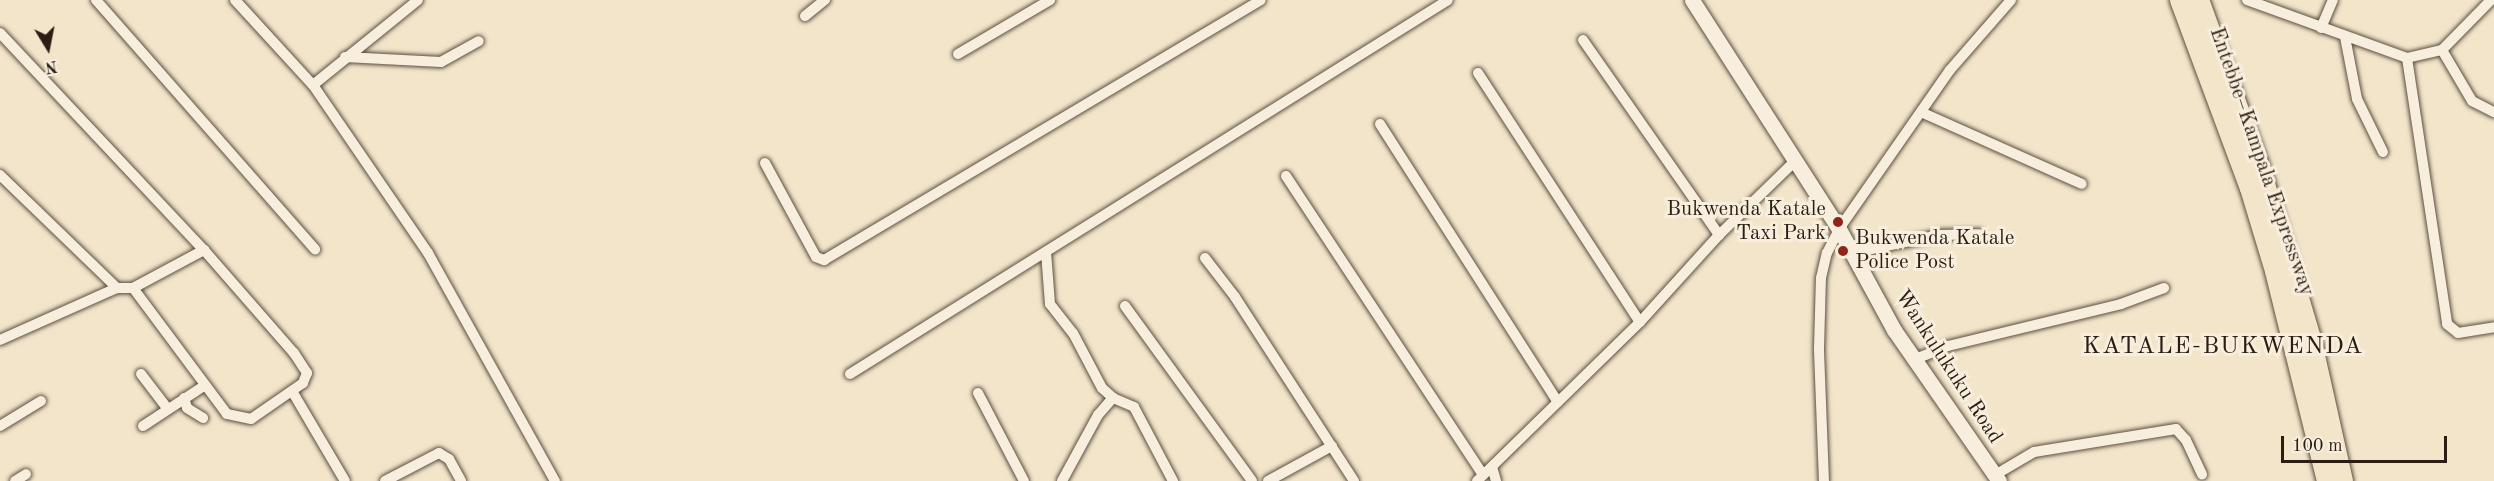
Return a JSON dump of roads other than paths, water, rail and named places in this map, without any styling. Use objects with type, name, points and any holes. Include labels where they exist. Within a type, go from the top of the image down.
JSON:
[{"type":"highway","name":"Entebbe–Kampala Expressway","points":[[2180,0],[2272,260],[2327,481]]},
{"type":"highway","name":"Entebbe–Kampala Expressway","points":[[2199,0],[2262,174],[2311,338],[2343,481]]},
{"type":"main road","name":"Wankulukuku Road","points":[[1692,0],[1839,229],[1913,360],[1997,478]]},
{"type":"street","points":[[96,0],[315,249]]},
{"type":"street","points":[[235,0],[313,85],[428,253],[555,481]]},
{"type":"street","points":[[313,85],[418,0]]},
{"type":"street","points":[[805,16],[825,0]]},
{"type":"street","points":[[958,54],[1050,0]]},
{"type":"street","points":[[765,163],[816,256],[824,260],[1261,0]]},
{"type":"street","points":[[850,374],[1448,0]]},
{"type":"street","points":[[1824,481],[1821,278],[1839,229],[1950,70],[2011,0]]},
{"type":"street","points":[[2247,0],[2407,58],[2442,50],[2491,0]]},
{"type":"street","points":[[2321,28],[2333,0]]},
{"type":"street","points":[[0,33],[204,250],[308,373],[303,383],[250,419],[227,414],[133,288]]},
{"type":"street","points":[[2345,37],[2357,99],[2383,152]]},
{"type":"street","points":[[1583,40],[1719,235]]},
{"type":"street","points":[[345,57],[441,62],[479,41]]},
{"type":"street","points":[[2442,50],[2472,101],[2494,112]]},
{"type":"street","points":[[2407,58],[2447,324],[2458,333],[2494,327]]},
{"type":"street","points":[[1478,73],[1640,322]]},
{"type":"street","points":[[1921,112],[2082,184]]},
{"type":"street","points":[[1380,124],[1558,402]]},
{"type":"street","points":[[1286,176],[1480,478],[1640,322],[1719,235],[1796,160]]},
{"type":"street","points":[[0,175],[117,288]]},
{"type":"street","points":[[1852,253],[1940,235],[1979,234]]},
{"type":"street","points":[[0,340],[117,288],[133,288],[204,250]]},
{"type":"street","points":[[1046,252],[1050,304],[1073,333],[1098,383],[1113,398],[1134,407],[1173,481]]},
{"type":"street","points":[[1205,258],[1235,297],[1354,481]]},
{"type":"street","points":[[1913,360],[1948,346],[2121,304],[2164,288]]},
{"type":"street","points":[[1125,306],[1252,481]]},
{"type":"street","points":[[141,374],[167,408]]},
{"type":"street","points":[[143,426],[167,408],[204,386]]},
{"type":"street","points":[[292,391],[345,481]]},
{"type":"street","points":[[978,393],[1024,481]]},
{"type":"street","points":[[184,398],[187,408],[203,418]]},
{"type":"street","points":[[1062,481],[1098,415],[1113,398]]},
{"type":"street","points":[[0,426],[40,401]]},
{"type":"street","points":[[1997,478],[2034,452],[2176,429],[2186,440],[2202,474]]},
{"type":"street","points":[[1269,481],[1332,446]]},
{"type":"street","points":[[385,481],[439,453],[449,459],[461,481]]},
{"type":"street","points":[[1492,467],[1496,481]]},
{"type":"street","points":[[15,481],[26,474]]},
{"type":"place","name":"Bukwenda Katale Taxi Park","points":[[1838,222]]},
{"type":"place","name":"Bukwenda Katale Police Post","points":[[1843,251]]},
{"type":"district","name":"KATALE-BUKWENDA","points":[[2223,348]]}]
